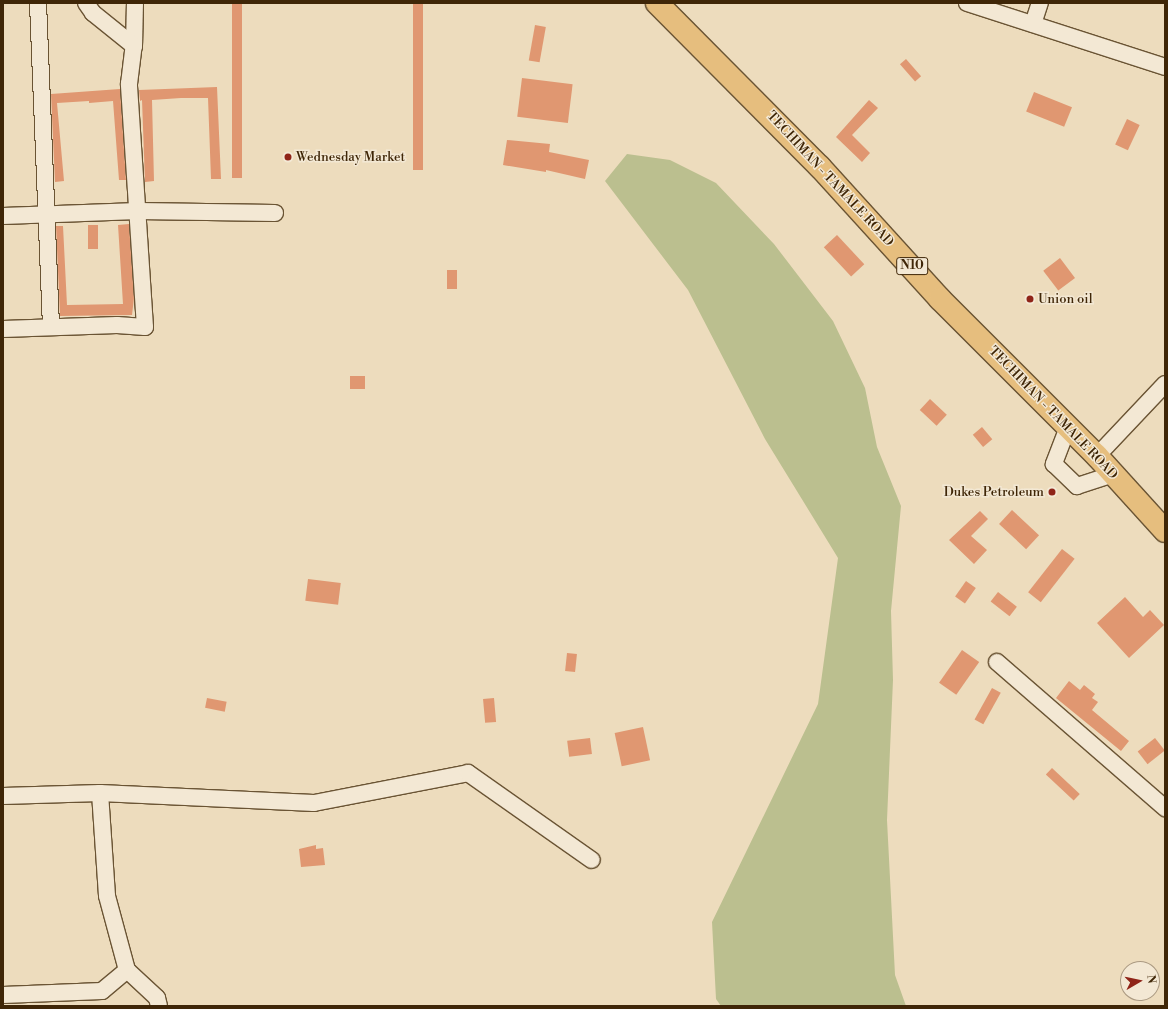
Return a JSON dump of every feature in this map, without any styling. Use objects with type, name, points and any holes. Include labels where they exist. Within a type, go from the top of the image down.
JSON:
[{"type":"highway","name":"TECHIMAN - TAMALE ROAD","points":[[657,3],[815,161],[940,299],[1097,456],[1165,531]]},
{"type":"street","points":[[38,3],[51,326]]},
{"type":"street","points":[[86,3],[93,13],[134,46]]},
{"type":"street","points":[[3,329],[51,326],[145,327],[129,84],[134,46],[135,3]]},
{"type":"street","points":[[967,3],[1165,67]]},
{"type":"street","points":[[1033,24],[1040,3]]},
{"type":"street","points":[[3,216],[138,211],[274,212]]},
{"type":"street","points":[[1097,456],[1165,384]]},
{"type":"street","points":[[1068,427],[1054,464],[1077,486],[1113,474]]},
{"type":"street","points":[[997,662],[1165,808]]},
{"type":"street","points":[[3,796],[100,793],[314,803],[468,773],[592,860]]},
{"type":"street","points":[[100,793],[107,896],[127,970],[157,998],[159,1006]]},
{"type":"street","points":[[3,995],[102,991],[127,970]]},
{"type":"green space","points":[[627,154],[670,160],[716,183],[774,244],[833,321],[865,388],[877,447],[901,506],[891,611],[893,680],[887,820],[895,975],[906,1006],[721,1006],[716,999],[712,922],[818,704],[838,558],[765,439],[688,290],[605,181]]},
{"type":"building","points":[[232,3],[242,3],[242,178],[232,178]]},
{"type":"building","points":[[413,3],[423,3],[423,170],[413,170]]},
{"type":"building","points":[[535,25],[546,27],[540,62],[529,60]]},
{"type":"building","points":[[906,59],[921,76],[915,82],[900,64]]},
{"type":"building","points":[[522,78],[573,84],[568,123],[517,117]]},
{"type":"building","points":[[217,87],[221,179],[211,179],[208,98],[181,98],[152,100],[154,181],[145,182],[142,100],[140,101],[139,90]]},
{"type":"building","points":[[120,89],[126,180],[119,180],[113,101],[89,103],[89,101],[57,103],[64,181],[55,182],[51,94]]},
{"type":"building","points":[[1034,92],[1072,107],[1064,127],[1026,111]]},
{"type":"building","points":[[869,100],[878,108],[852,135],[870,153],[862,162],[836,137]]},
{"type":"building","points":[[1127,119],[1140,125],[1128,150],[1115,144]]},
{"type":"building","points":[[507,140],[550,144],[549,152],[589,160],[585,179],[546,170],[546,172],[503,165]]},
{"type":"building","points":[[129,224],[134,298],[132,315],[60,316],[56,226],[63,226],[67,305],[123,304],[118,225]]},
{"type":"building","points":[[88,225],[98,225],[98,249],[88,249]]},
{"type":"building","points":[[837,235],[864,264],[851,277],[824,247]]},
{"type":"building","points":[[1060,258],[1075,278],[1058,291],[1043,271]]},
{"type":"building","points":[[447,270],[457,270],[457,289],[447,289]]},
{"type":"building","points":[[350,376],[365,376],[365,389],[350,389]]},
{"type":"building","points":[[930,399],[947,415],[937,426],[920,410]]},
{"type":"building","points":[[982,427],[992,439],[983,447],[973,435]]},
{"type":"building","points":[[1012,510],[1039,535],[1026,549],[999,524]]},
{"type":"building","points":[[980,511],[988,519],[971,536],[987,550],[974,564],[949,540]]},
{"type":"building","points":[[1062,549],[1075,559],[1041,602],[1028,592]]},
{"type":"building","points":[[308,579],[341,583],[338,605],[305,601]]},
{"type":"building","points":[[966,581],[976,588],[965,603],[955,597]]},
{"type":"building","points":[[998,592],[1017,607],[1010,616],[991,601]]},
{"type":"building","points":[[1125,597],[1143,617],[1150,610],[1164,625],[1129,658],[1097,623]]},
{"type":"building","points":[[962,650],[979,662],[956,695],[939,683]]},
{"type":"building","points":[[567,653],[577,654],[575,672],[565,671]]},
{"type":"building","points":[[1069,681],[1080,690],[1084,685],[1095,694],[1092,698],[1098,702],[1092,710],[1129,741],[1121,751],[1056,698]]},
{"type":"building","points":[[992,688],[1001,693],[983,724],[975,719]]},
{"type":"building","points":[[207,698],[227,702],[225,712],[205,708]]},
{"type":"building","points":[[494,698],[496,722],[485,723],[483,699]]},
{"type":"building","points":[[643,727],[650,760],[622,766],[615,733]]},
{"type":"building","points":[[590,738],[592,754],[569,757],[567,741]]},
{"type":"building","points":[[1155,738],[1165,751],[1148,764],[1138,752]]},
{"type":"building","points":[[1052,768],[1080,794],[1074,800],[1046,775]]},
{"type":"building","points":[[316,845],[316,849],[323,848],[325,865],[301,867],[299,849]]},
{"type":"place","name":"Wednesday Market","points":[[288,157]]},
{"type":"place","name":"Union oil","points":[[1030,299]]},
{"type":"place","name":"Dukes Petroleum","points":[[1052,492]]}]
